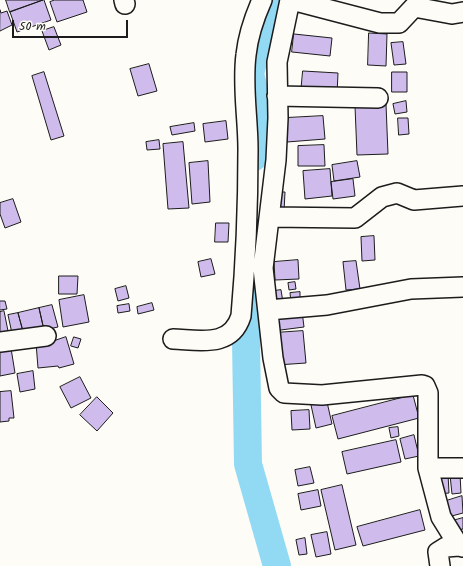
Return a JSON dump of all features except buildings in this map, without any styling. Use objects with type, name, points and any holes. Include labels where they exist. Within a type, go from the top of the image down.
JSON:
[{"type":"street","points":[[173,340],[211,340],[226,337],[237,328],[241,316],[248,214],[248,136],[245,99],[245,56],[249,36],[262,0]]},
{"type":"street","points":[[440,566],[438,552],[446,547],[461,546],[442,517],[428,468],[428,393],[425,386],[381,388],[322,395],[284,393],[279,388],[275,373],[263,268],[276,160],[277,62],[291,0],[380,23],[400,22],[414,7],[452,14],[463,12]]},
{"type":"street","points":[[277,96],[378,98]]},
{"type":"street","points":[[270,217],[355,218],[382,197],[397,193],[414,200],[463,196]]},
{"type":"street","points":[[268,310],[327,305],[411,289],[463,287]]},
{"type":"street","points":[[0,342],[46,336]]},
{"type":"street","points":[[428,468],[463,468]]},
{"type":"waterway","points":[[254,157],[257,101],[250,74],[264,18],[273,0]]},
{"type":"waterway","points":[[248,289],[246,341],[248,464],[277,566]]}]
